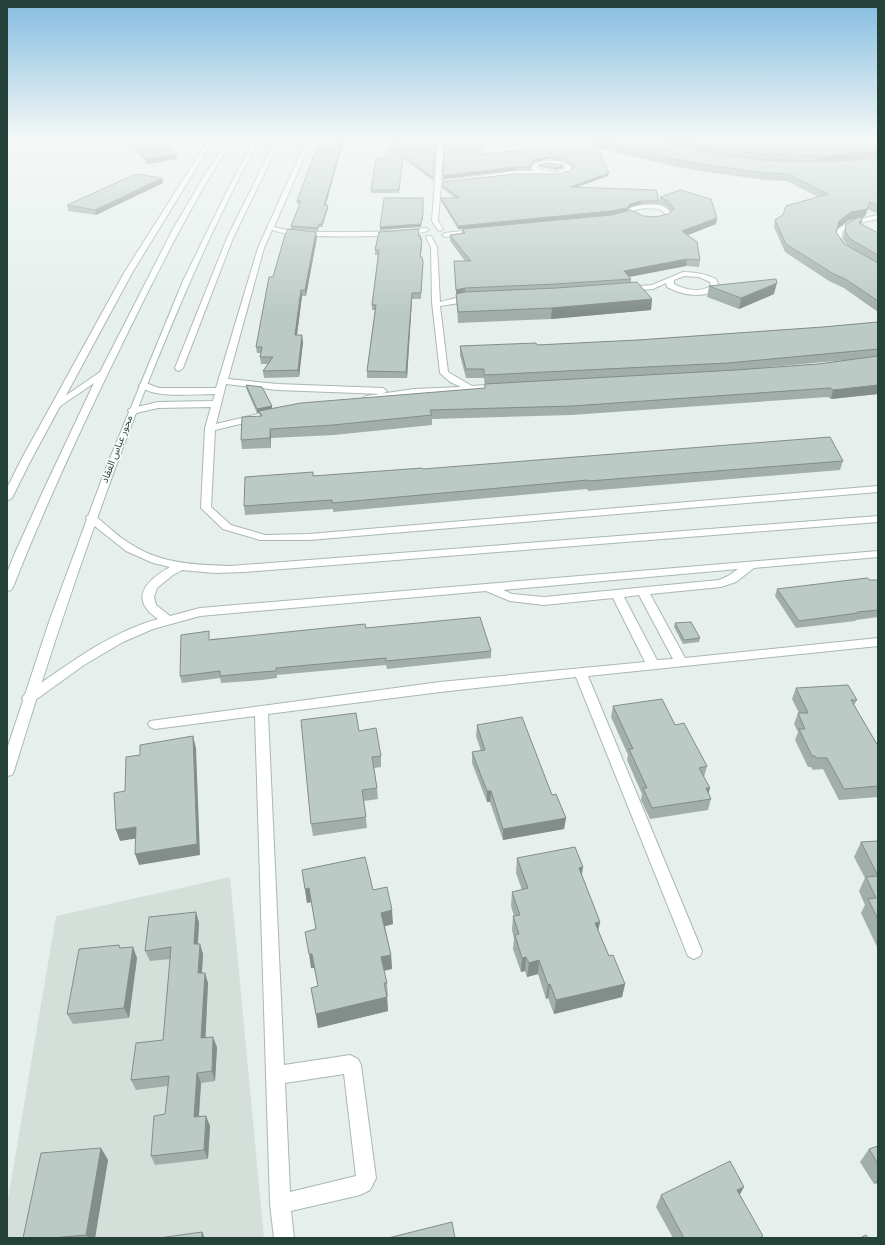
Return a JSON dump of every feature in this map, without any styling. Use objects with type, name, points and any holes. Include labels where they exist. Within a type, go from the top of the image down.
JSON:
[{"type":"street","points":[[7,498],[26,460],[128,273],[176,197]]},
{"type":"street","points":[[7,587],[24,544],[89,401],[175,231],[194,197]]},
{"type":"street","name":"محور عباس العقاد","points":[[7,771],[91,518],[132,411],[184,288],[228,197]]},
{"type":"street","points":[[179,368],[227,245],[250,197]]},
{"type":"street","points":[[284,197],[261,248],[210,428],[206,508],[227,527],[264,538],[317,536],[878,489]]},
{"type":"street","points":[[427,233],[435,221],[436,197]]},
{"type":"street","points":[[646,206],[658,208],[669,213],[668,217],[664,218],[641,218],[628,215],[632,209],[646,206]]},
{"type":"street","points":[[850,252],[838,239],[840,230],[852,222],[878,217]]},
{"type":"street","points":[[435,221],[443,232]]},
{"type":"street","points":[[270,228],[304,234]]},
{"type":"street","points":[[265,239],[304,234],[395,234],[489,230]]},
{"type":"street","points":[[434,247],[443,232]]},
{"type":"street","points":[[427,233],[434,247],[437,305],[444,373],[453,380],[472,389]]},
{"type":"street","points":[[620,290],[646,288],[694,292],[707,291],[712,289],[715,284],[713,281],[704,276],[690,274],[677,275],[659,285],[646,288]]},
{"type":"street","points":[[670,279],[670,285],[683,290]]},
{"type":"street","points":[[436,292],[465,299]]},
{"type":"street","points":[[437,305],[465,299],[480,298]]},
{"type":"street","points":[[56,405],[103,373]]},
{"type":"street","points":[[223,381],[277,387],[416,392],[432,384],[444,373]]},
{"type":"street","points":[[143,385],[150,389],[159,391],[220,391]]},
{"type":"street","points":[[359,400],[416,392],[496,388]]},
{"type":"street","points":[[132,411],[158,405],[217,404]]},
{"type":"street","points":[[210,428],[283,411]]},
{"type":"street","points":[[91,518],[130,548],[148,557],[180,567],[211,570],[244,569],[878,518]]},
{"type":"street","points":[[30,698],[73,666],[104,647],[134,632],[168,620],[200,612],[878,554]]},
{"type":"street","points":[[488,587],[510,597],[544,601],[721,583],[732,580],[751,565]]},
{"type":"street","points":[[168,620],[156,611],[148,602],[149,592],[156,581],[180,567]]},
{"type":"street","points":[[643,591],[681,662]]},
{"type":"street","points":[[617,594],[653,665]]},
{"type":"street","points":[[155,724],[440,687],[878,642]]},
{"type":"street","points":[[580,672],[694,951]]},
{"type":"street","points":[[261,710],[280,1204],[284,1238]]},
{"type":"street","points":[[275,1076],[350,1064],[352,1065],[366,1178],[360,1185],[280,1204]]},
{"type":"shaded area","points":[[230,877],[264,1238],[7,1238],[7,1205],[56,916]]},
{"type":"building","points":[[85,197],[122,197],[95,210],[67,205]]},
{"type":"building","points":[[298,197],[326,197],[324,205],[328,205],[322,224],[319,224],[318,228],[291,226],[301,201],[297,201]]},
{"type":"building","points":[[458,197],[658,197],[659,201],[641,201],[630,204],[627,208],[611,211],[458,226],[441,198],[459,198]]},
{"type":"building","points":[[660,197],[704,197],[711,199],[717,218],[682,231],[697,242],[700,260],[687,259],[624,271],[631,279],[465,288],[456,290],[454,261],[471,261],[450,235],[465,233],[462,229],[612,215],[631,210],[643,216],[656,217],[668,214],[674,209],[668,201]]},
{"type":"building","points":[[817,197],[878,197],[878,206],[870,202],[867,209],[851,212],[839,221],[836,232],[844,244],[878,263],[878,301],[847,280],[832,273],[786,244],[775,220],[783,215],[786,206]]},
{"type":"building","points":[[384,198],[423,198],[423,214],[421,224],[380,227]]},
{"type":"building","points":[[863,217],[859,223],[878,233],[878,255],[850,239],[845,231],[846,224],[857,218]]},
{"type":"building","points":[[288,229],[316,232],[305,290],[301,290],[295,335],[302,335],[298,370],[263,371],[273,357],[260,357],[262,347],[256,347],[269,277],[273,277]]},
{"type":"building","points":[[419,229],[418,236],[421,236],[420,239],[422,239],[420,257],[422,257],[423,262],[421,293],[412,293],[406,372],[367,371],[376,305],[372,305],[379,250],[375,250],[379,232]]},
{"type":"building","points":[[776,279],[777,283],[741,298],[709,286]]},
{"type":"building","points":[[637,282],[652,299],[552,308],[458,312],[456,294],[465,292],[557,288]]},
{"type":"building","points":[[878,322],[878,349],[728,363],[484,375],[484,369],[466,369],[460,346],[536,343],[537,345],[638,340]]},
{"type":"building","points":[[878,356],[878,385],[833,390],[830,388],[572,406],[430,410],[432,415],[333,425],[270,429],[270,438],[241,440],[242,417],[262,416],[259,411],[301,403],[485,388],[485,384],[736,370],[818,364]]},
{"type":"building","points":[[246,385],[262,387],[272,406],[257,409]]},
{"type":"building","points":[[830,437],[843,461],[588,480],[332,503],[332,500],[244,506],[245,477],[313,472],[313,476],[423,469]]},
{"type":"building","points":[[867,578],[870,580],[878,580],[878,610],[799,621],[777,589]]},
{"type":"building","points":[[480,617],[491,651],[386,661],[386,658],[276,668],[276,671],[220,676],[220,671],[180,676],[181,635],[209,631],[209,640],[365,624],[366,628]]},
{"type":"building","points":[[691,622],[700,638],[684,640],[675,623]]},
{"type":"building","points":[[848,685],[857,700],[851,700],[878,746],[878,786],[844,789],[827,758],[817,758],[812,756],[799,729],[805,729],[798,713],[808,713],[796,688]]},
{"type":"building","points":[[662,699],[675,725],[684,723],[707,766],[699,768],[710,788],[706,788],[711,799],[652,808],[643,788],[647,788],[629,749],[633,749],[613,706]]},
{"type":"building","points":[[356,713],[359,731],[376,728],[381,756],[372,757],[377,788],[362,790],[366,817],[311,824],[301,720]]},
{"type":"building","points":[[522,717],[552,795],[556,794],[566,818],[503,829],[491,791],[487,791],[472,752],[485,750],[477,725]]},
{"type":"building","points":[[193,736],[197,844],[135,854],[136,827],[116,830],[114,793],[125,791],[126,757],[140,755],[140,745]]},
{"type":"building","points":[[878,841],[878,876],[861,842]]},
{"type":"building","points":[[575,847],[583,867],[579,868],[600,922],[595,923],[609,956],[613,955],[625,984],[556,1000],[550,984],[548,985],[539,960],[529,963],[526,957],[522,958],[515,935],[519,934],[513,916],[520,915],[512,892],[528,888],[517,858]]},
{"type":"building","points":[[365,857],[373,890],[387,887],[392,910],[381,913],[391,955],[381,957],[387,983],[384,983],[387,997],[316,1014],[311,988],[318,986],[312,954],[309,954],[305,932],[316,929],[309,888],[305,889],[302,870]]},
{"type":"building","points":[[878,876],[878,919],[868,899],[876,898],[866,877]]},
{"type":"building","points":[[196,912],[194,944],[200,944],[198,973],[205,973],[201,1038],[213,1037],[212,1071],[197,1073],[194,1117],[206,1116],[204,1150],[151,1156],[154,1116],[165,1114],[169,1076],[131,1080],[136,1043],[163,1040],[171,947],[145,951],[149,917]]},
{"type":"building","points":[[119,945],[120,948],[133,947],[124,1008],[67,1014],[79,949]]},
{"type":"building","points":[[878,1146],[878,1164],[869,1149]]},
{"type":"building","points":[[101,1148],[86,1235],[52,1238],[23,1238],[41,1153]]},
{"type":"building","points":[[730,1161],[744,1187],[737,1190],[763,1236],[759,1238],[684,1238],[661,1195]]},
{"type":"building","points":[[452,1222],[455,1238],[388,1238]]},
{"type":"building","points":[[202,1232],[202,1238],[159,1238]]},
{"type":"building","points":[[866,1235],[868,1238],[860,1238]]}]
